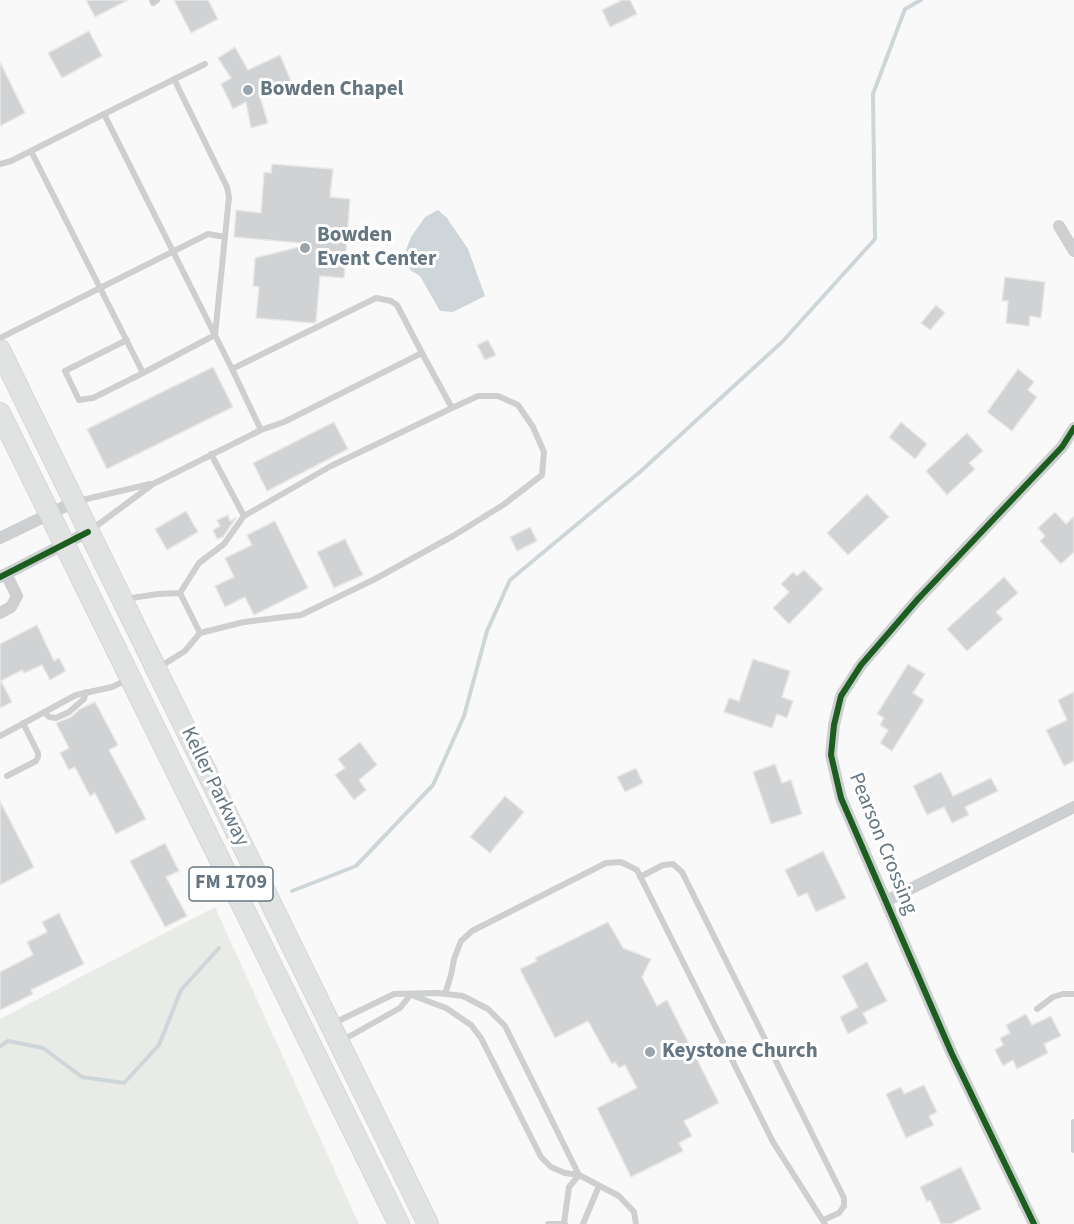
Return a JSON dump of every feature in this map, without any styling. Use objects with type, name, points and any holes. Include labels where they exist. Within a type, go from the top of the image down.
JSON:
[{"type":"main road","name":"Keller Parkway","points":[[0,350],[428,1224]]},
{"type":"main road","name":"Keller Parkway","points":[[0,413],[399,1224]]},
{"type":"main road","points":[[307,1036],[335,1034]]},
{"type":"main road","points":[[316,1056],[335,1034]]},
{"type":"street","points":[[1059,226],[1074,251]]},
{"type":"street","name":"Pearson Crossing","points":[[1034,1224],[952,1054],[841,798],[831,755],[834,725],[841,696],[861,665],[910,608],[1062,447],[1074,428]]},
{"type":"street","points":[[0,538],[74,501]]},
{"type":"street","points":[[0,613],[11,607],[17,596],[3,575],[88,532]]},
{"type":"street","points":[[886,901],[1074,807]]},
{"type":"lane","points":[[152,0],[153,3],[157,0]]},
{"type":"lane","points":[[0,164],[11,161],[205,64]]},
{"type":"lane","points":[[174,79],[227,187],[229,197],[215,335]]},
{"type":"lane","points":[[104,114],[261,430]]},
{"type":"lane","points":[[31,151],[142,373]]},
{"type":"lane","points":[[0,338],[208,234],[225,237]]},
{"type":"lane","points":[[232,369],[376,298],[391,301],[401,310],[452,408]]},
{"type":"lane","points":[[127,340],[65,371],[79,400],[93,398],[215,335]]},
{"type":"lane","points":[[88,532],[153,484],[422,354]]},
{"type":"lane","points":[[156,669],[185,651],[200,633],[244,622],[301,615],[375,579],[453,536],[503,505],[543,475],[544,452],[533,427],[518,405],[498,396],[478,396],[331,466],[244,516],[224,544],[199,563],[180,593]]},
{"type":"lane","points":[[211,454],[244,516]]},
{"type":"lane","points":[[74,501],[153,484]]},
{"type":"lane","points":[[180,593],[200,633]]},
{"type":"lane","points":[[122,600],[180,593]]},
{"type":"lane","points":[[0,736],[86,692],[112,687],[130,678]]},
{"type":"lane","points":[[44,712],[49,717],[57,718],[69,712],[84,699],[86,692]]},
{"type":"lane","points":[[7,776],[36,761],[38,757],[23,723]]},
{"type":"lane","points":[[445,994],[461,941],[472,931],[606,863],[621,862],[637,870],[640,877],[773,1143],[824,1222],[839,1213],[844,1206],[844,1198],[682,872],[673,864],[663,865],[640,877]]},
{"type":"lane","points":[[335,1034],[394,994],[463,996],[480,1005],[505,1026],[579,1175]]},
{"type":"lane","points":[[335,1034],[400,1008],[411,994]]},
{"type":"lane","points":[[411,994],[446,1008],[471,1025],[482,1038],[541,1157],[551,1167],[565,1173],[579,1175],[619,1196],[634,1212],[636,1224]]},
{"type":"lane","points":[[1037,1009],[1053,997],[1074,994]]},
{"type":"lane","points":[[1074,1122],[1074,1150]]},
{"type":"lane","points":[[548,1224],[565,1224],[569,1186],[579,1175]]},
{"type":"lane","points":[[583,1224],[599,1186]]},
{"type":"shaded area","points":[[438,210],[447,218],[468,249],[485,296],[453,312],[440,311],[420,276],[410,270],[406,250],[411,237],[425,217]]},
{"type":"shaded area","points":[[215,907],[359,1224],[0,1224],[0,1019]]},
{"type":"building","points":[[86,0],[128,0],[95,17]]},
{"type":"building","points":[[174,0],[208,0],[218,19],[191,33]]},
{"type":"building","points":[[622,0],[630,0],[637,14],[610,27],[602,10]]},
{"type":"building","points":[[89,31],[102,56],[62,78],[48,53]]},
{"type":"building","name":"Bowden Chapel","points":[[235,47],[248,70],[280,55],[291,81],[260,97],[268,123],[251,128],[246,102],[233,109],[221,84],[231,78],[218,58]]},
{"type":"building","points":[[0,62],[25,113],[0,126]]},
{"type":"building","name":"Bowden Event Center","points":[[272,164],[333,169],[330,197],[350,199],[344,278],[320,276],[316,322],[313,323],[256,318],[259,287],[253,286],[255,258],[311,244],[234,237],[236,210],[261,213],[264,172],[271,173]]},
{"type":"building","points":[[1005,277],[1045,282],[1041,318],[1030,316],[1029,326],[1006,323],[1008,301],[1002,301]]},
{"type":"building","points":[[936,305],[945,313],[930,330],[921,323]]},
{"type":"building","points":[[488,340],[496,355],[485,360],[477,345]]},
{"type":"building","points":[[213,367],[233,407],[107,469],[87,429]]},
{"type":"building","points":[[1018,369],[1034,382],[1028,390],[1037,397],[1012,431],[987,412]]},
{"type":"building","points":[[334,422],[348,449],[267,491],[253,463]]},
{"type":"building","points":[[901,422],[927,444],[915,459],[889,437]]},
{"type":"building","points":[[967,433],[983,451],[969,463],[975,469],[947,495],[926,471]]},
{"type":"building","points":[[867,494],[889,517],[848,555],[827,533]]},
{"type":"building","points":[[186,511],[198,532],[167,550],[155,529]]},
{"type":"building","points":[[1055,512],[1066,524],[1074,516],[1074,552],[1061,564],[1040,541],[1045,536],[1038,528]]},
{"type":"building","points":[[228,515],[230,521],[236,518],[223,537],[217,539],[213,530],[220,526],[217,520]]},
{"type":"building","points":[[275,521],[308,588],[254,615],[245,597],[225,607],[215,586],[234,577],[225,558],[252,545],[247,535]]},
{"type":"building","points":[[530,527],[537,541],[517,551],[510,537]]},
{"type":"building","points":[[345,539],[363,575],[334,588],[317,552]]},
{"type":"building","points":[[804,570],[823,589],[789,624],[773,608],[789,592],[781,584],[793,572],[797,576]]},
{"type":"building","points":[[1004,577],[1018,593],[996,612],[1003,619],[967,651],[947,629]]},
{"type":"building","points":[[37,625],[54,661],[59,658],[66,671],[50,680],[42,665],[24,673],[22,670],[1,681],[12,702],[0,708],[0,644]]},
{"type":"building","points":[[753,659],[790,671],[782,697],[793,701],[787,718],[777,714],[772,728],[724,712],[729,698],[739,701]]},
{"type":"building","points":[[908,664],[925,674],[913,693],[924,700],[892,751],[880,743],[888,730],[880,725],[884,718],[877,714]]},
{"type":"building","points":[[1074,692],[1074,761],[1064,766],[1046,730],[1067,720],[1058,700]]},
{"type":"building","points":[[95,702],[118,745],[109,750],[146,819],[116,834],[95,793],[90,796],[75,767],[69,770],[60,753],[69,748],[56,723],[71,717],[80,709]]},
{"type":"building","points":[[360,742],[377,765],[359,780],[366,790],[354,800],[335,775],[345,768],[338,759]]},
{"type":"building","points":[[775,764],[782,783],[791,780],[802,814],[771,824],[753,772]]},
{"type":"building","points":[[636,768],[643,783],[625,792],[617,777]]},
{"type":"building","points":[[941,772],[953,796],[991,778],[998,791],[965,807],[969,815],[952,823],[944,807],[927,815],[913,786]]},
{"type":"building","points":[[505,796],[524,812],[490,853],[470,837]]},
{"type":"building","points":[[0,801],[34,867],[0,885]]},
{"type":"building","points":[[165,843],[179,871],[166,877],[187,916],[165,927],[130,861]]},
{"type":"building","points":[[823,851],[846,898],[816,912],[807,893],[798,897],[785,870]]},
{"type":"building","points":[[59,913],[84,964],[31,990],[33,994],[0,1010],[0,972],[33,955],[27,942],[47,932],[42,922]]},
{"type":"building","name":"Keystone Church","points":[[608,922],[623,948],[651,959],[642,977],[657,1006],[667,1000],[719,1103],[684,1121],[692,1136],[679,1143],[683,1151],[631,1177],[597,1108],[637,1088],[625,1065],[619,1068],[615,1062],[612,1064],[588,1021],[555,1038],[520,969],[537,961],[535,958]]},
{"type":"building","points":[[867,962],[887,1001],[863,1013],[868,1023],[848,1034],[840,1017],[858,1007],[842,976]]},
{"type":"building","points":[[1026,1014],[1032,1025],[1051,1016],[1061,1036],[1044,1044],[1048,1053],[1017,1069],[1013,1060],[1003,1066],[995,1050],[1003,1045],[1000,1038],[1010,1033],[1006,1025]]},
{"type":"building","points":[[924,1085],[937,1112],[929,1116],[934,1125],[906,1138],[886,1094],[901,1087],[904,1094]]},
{"type":"building","points":[[961,1167],[981,1209],[951,1224],[941,1224],[930,1200],[927,1202],[920,1187]]},
{"type":"waterway","points":[[292,891],[356,866],[433,785],[464,716],[487,631],[510,580],[641,471],[782,342],[875,239],[873,94],[905,9],[921,0]]},
{"type":"waterway","points":[[0,1046],[8,1041],[43,1048],[82,1077],[124,1083],[159,1045],[181,990],[219,948]]},
{"type":"cycle path","points":[[1034,1224],[952,1054],[841,798],[831,755],[834,725],[841,696],[861,665],[918,599],[1062,447],[1074,428]]},
{"type":"cycle path","points":[[0,577],[88,532]]},
{"type":"place","name":"Bowden Chapel","points":[[248,90]]},
{"type":"place","name":"Bowden Event Center","points":[[305,248]]},
{"type":"place","name":"Keystone Church","points":[[650,1052]]}]
